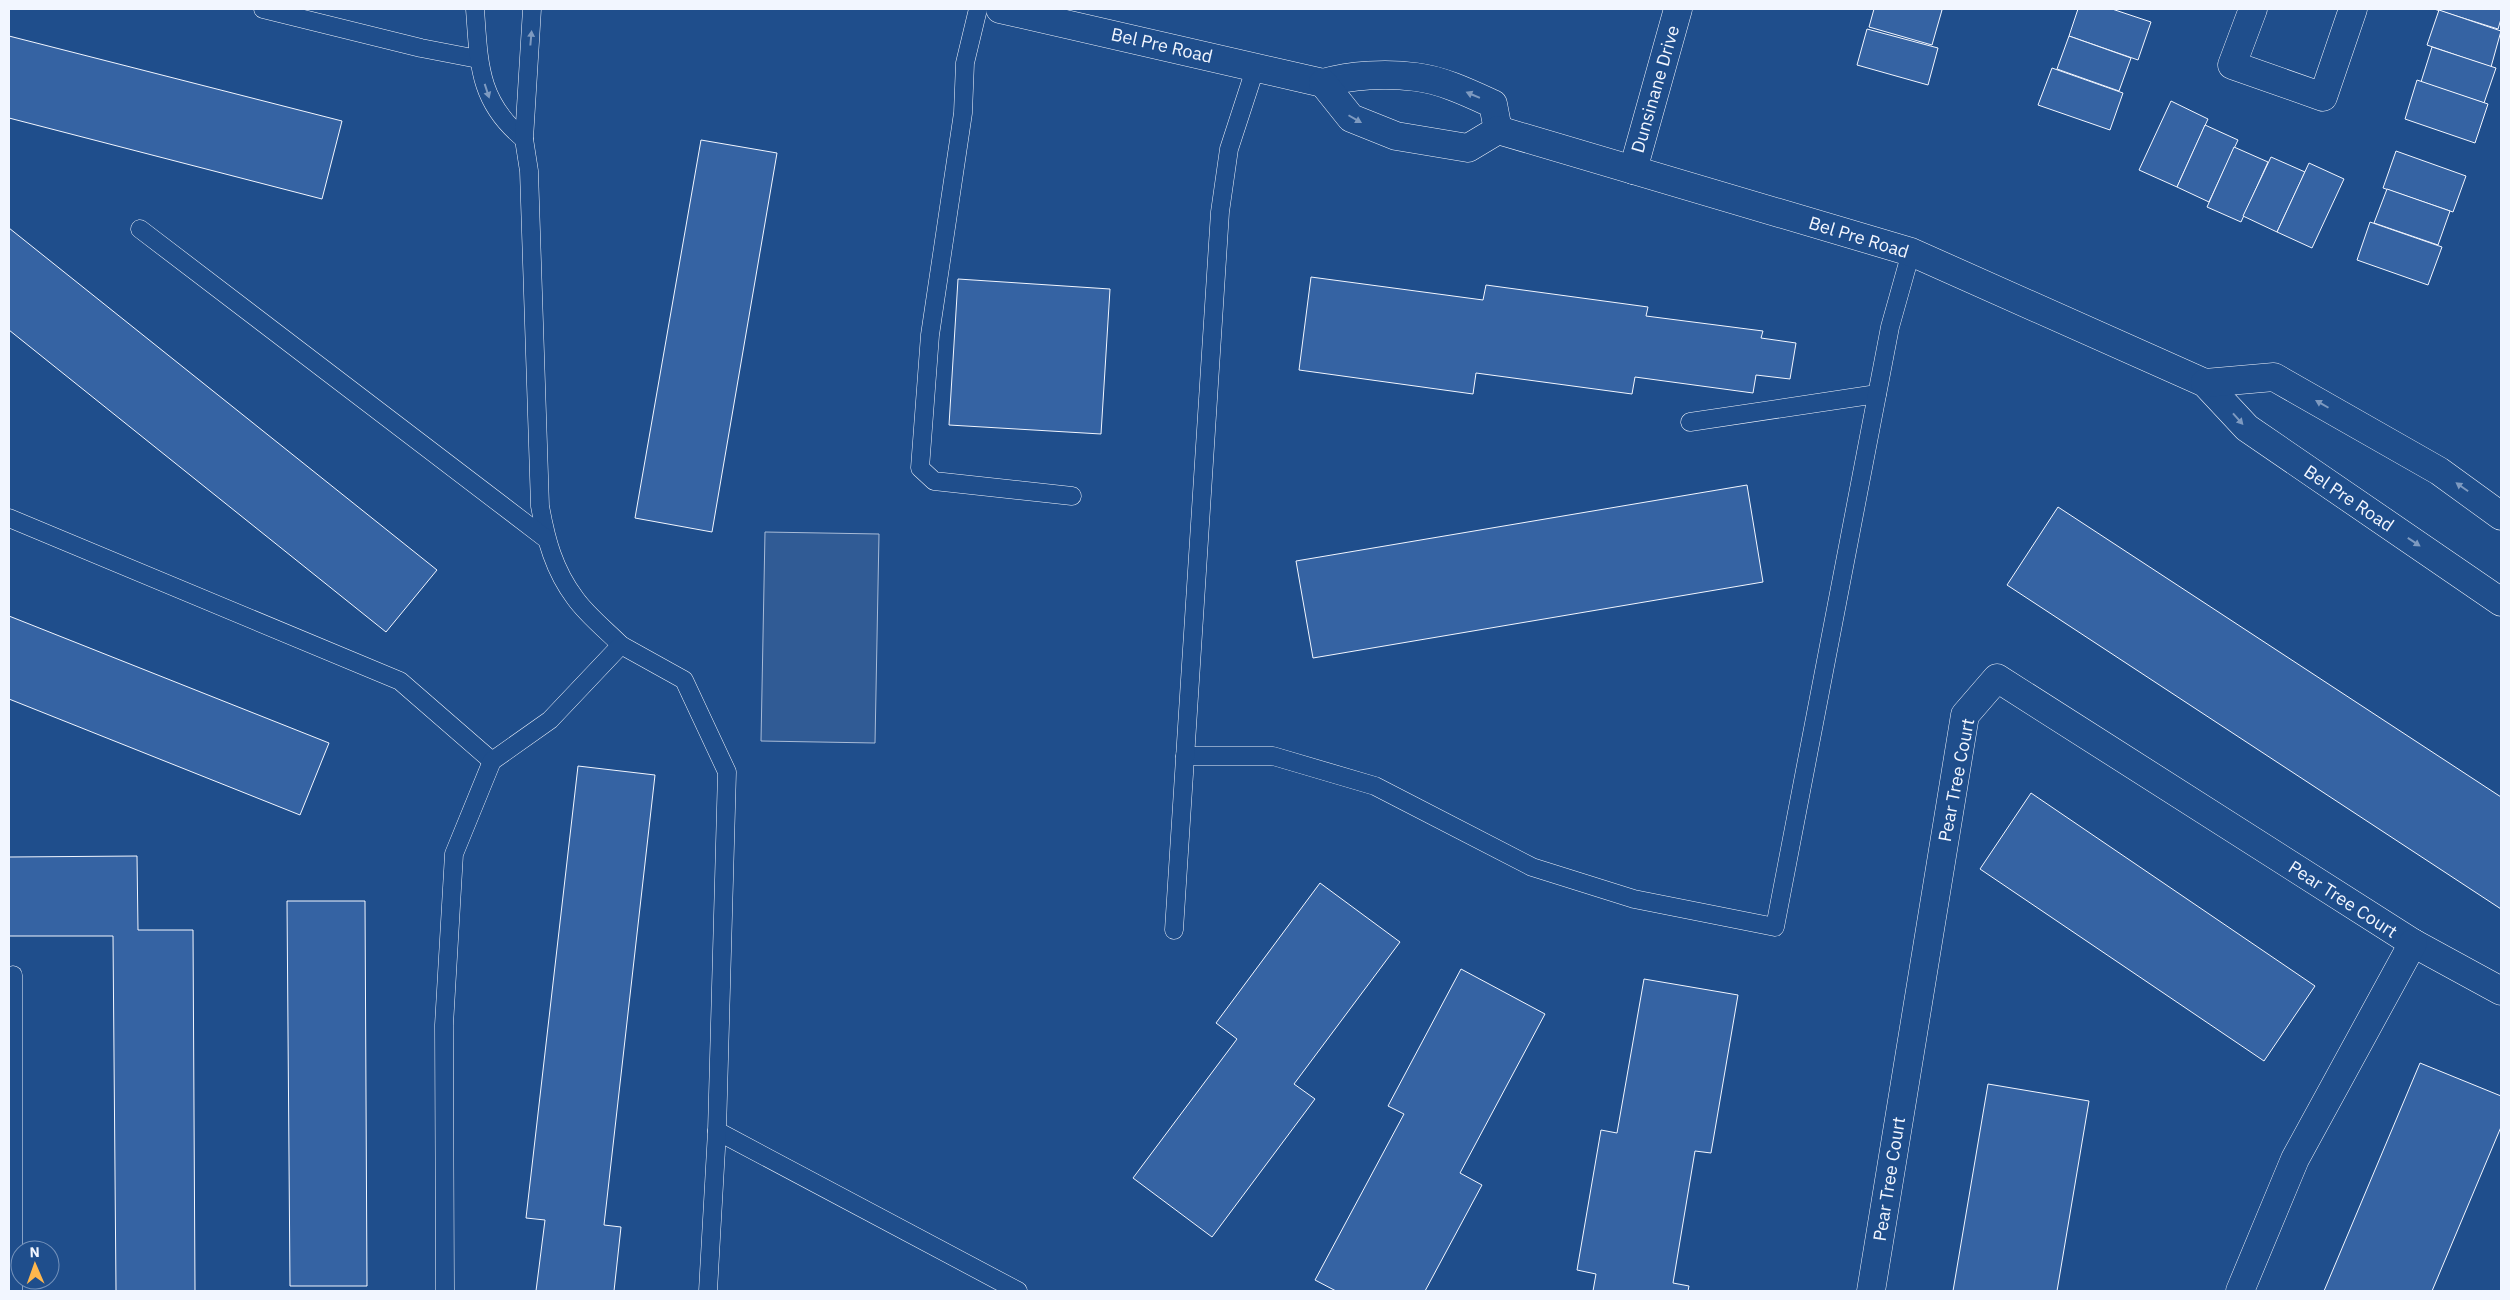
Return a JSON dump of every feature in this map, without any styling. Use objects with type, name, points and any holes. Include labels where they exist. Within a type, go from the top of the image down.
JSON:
[{"type":"main road","name":"Bel Pre Road","points":[[1000,9],[1256,66],[1323,83],[1346,77],[1416,77],[1457,88],[1493,104],[1498,130],[1911,252],[2205,383],[2247,428],[2501,602]]},
{"type":"main road","name":"Dunsinane Drive","points":[[1633,170],[1678,9]]},
{"type":"main road","points":[[2253,9],[2232,65],[2323,97],[2353,9]]},
{"type":"main road","points":[[1323,83],[1351,118],[1396,136],[1468,148],[1498,130]]},
{"type":"main road","name":"Bel Pre Road","points":[[2205,383],[2274,377],[2439,471],[2501,516]]},
{"type":"main road","name":"Pear Tree Court","points":[[1871,1291],[1965,715],[1997,678],[2413,944],[2501,991]]},
{"type":"main road","name":"Pear Tree Court","points":[[2240,1291],[2295,1158],[2413,944]]},
{"type":"lane","points":[[263,9],[421,48],[478,59]]},
{"type":"lane","points":[[475,9],[478,59],[490,100],[507,125],[524,139]]},
{"type":"lane","points":[[532,9],[524,139],[528,172],[540,506],[545,538],[553,560],[575,599],[621,645],[684,680],[727,772],[717,1131],[708,1291]]},
{"type":"lane","points":[[978,9],[965,63],[963,113],[930,335],[920,468],[934,481],[1072,496]]},
{"type":"lane","points":[[1174,930],[1220,212],[1229,149],[1256,66]]},
{"type":"lane","points":[[140,229],[545,538]]},
{"type":"lane","points":[[1185,756],[1273,756],[1375,786],[1532,868],[1634,899],[1775,927],[1890,327],[1911,252]]},
{"type":"lane","points":[[1690,422],[1877,394]]},
{"type":"lane","points":[[9,518],[400,681],[492,761]]},
{"type":"lane","points":[[445,1291],[444,1025],[454,854],[492,761],[550,720],[621,645]]},
{"type":"lane","points":[[13,975],[13,1291]]},
{"type":"lane","points":[[717,1131],[1018,1291]]},
{"type":"shaded area","points":[[765,532],[879,534],[875,743],[761,741]]},
{"type":"building","points":[[1874,9],[1942,10],[1932,45],[1869,27]]},
{"type":"building","points":[[2078,9],[2112,9],[2151,22],[2138,60],[2069,36]]},
{"type":"building","points":[[2434,9],[2501,9],[2501,19],[2498,29]]},
{"type":"building","points":[[2439,10],[2501,31],[2491,67],[2427,45]]},
{"type":"building","points":[[1867,29],[1938,48],[1928,85],[1857,65]]},
{"type":"building","points":[[9,36],[342,121],[322,199],[9,118]]},
{"type":"building","points":[[2069,36],[2131,58],[2119,91],[2057,69]]},
{"type":"building","points":[[2432,47],[2496,68],[2484,103],[2421,82]]},
{"type":"building","points":[[2052,68],[2123,93],[2110,130],[2038,105]]},
{"type":"building","points":[[2417,80],[2488,104],[2475,143],[2405,119]]},
{"type":"building","points":[[2171,101],[2208,119],[2177,187],[2139,170]]},
{"type":"building","points":[[2205,125],[2238,140],[2209,202],[2177,187]]},
{"type":"building","points":[[701,140],[777,153],[712,532],[635,518]]},
{"type":"building","points":[[2234,147],[2268,162],[2241,222],[2207,207]]},
{"type":"building","points":[[2396,151],[2466,176],[2453,212],[2383,188]]},
{"type":"building","points":[[2271,157],[2305,172],[2277,232],[2243,216]]},
{"type":"building","points":[[2309,163],[2344,179],[2312,248],[2277,232]]},
{"type":"building","points":[[2387,189],[2450,211],[2438,245],[2374,223]]},
{"type":"building","points":[[2370,222],[2442,247],[2428,285],[2357,260]]},
{"type":"building","points":[[9,228],[437,570],[386,632],[9,330]]},
{"type":"building","points":[[1311,277],[1483,300],[1486,285],[1648,307],[1646,316],[1763,331],[1761,338],[1796,343],[1790,379],[1756,375],[1753,393],[1635,377],[1632,394],[1476,373],[1473,394],[1299,370]]},
{"type":"building","points":[[958,279],[1110,289],[1101,434],[949,425]]},
{"type":"building","points":[[1747,485],[1763,582],[1313,658],[1296,561]]},
{"type":"building","points":[[2058,507],[2501,797],[2501,909],[2007,585]]},
{"type":"building","points":[[9,616],[329,743],[300,815],[9,699]]},
{"type":"building","points":[[578,766],[655,775],[604,1225],[621,1227],[614,1291],[536,1291],[545,1220],[526,1218]]},
{"type":"building","points":[[2031,793],[2315,986],[2264,1061],[1980,869]]},
{"type":"building","points":[[137,856],[138,930],[193,930],[195,1291],[116,1291],[113,936],[9,936],[9,857]]},
{"type":"building","points":[[1320,883],[1400,942],[1294,1084],[1315,1099],[1212,1237],[1133,1178],[1237,1039],[1216,1023]]},
{"type":"building","points":[[287,901],[365,901],[367,1286],[290,1286]]},
{"type":"building","points":[[1461,969],[1545,1014],[1460,1173],[1482,1185],[1425,1291],[1336,1291],[1315,1280],[1404,1114],[1388,1106]]},
{"type":"building","points":[[1644,979],[1738,995],[1711,1153],[1695,1151],[1673,1283],[1689,1286],[1688,1291],[1593,1291],[1596,1274],[1577,1270],[1601,1130],[1617,1133]]},
{"type":"building","points":[[2420,1063],[2501,1096],[2501,1127],[2432,1291],[2324,1291]]},
{"type":"building","points":[[1988,1084],[2089,1101],[2057,1291],[1953,1291]]}]
